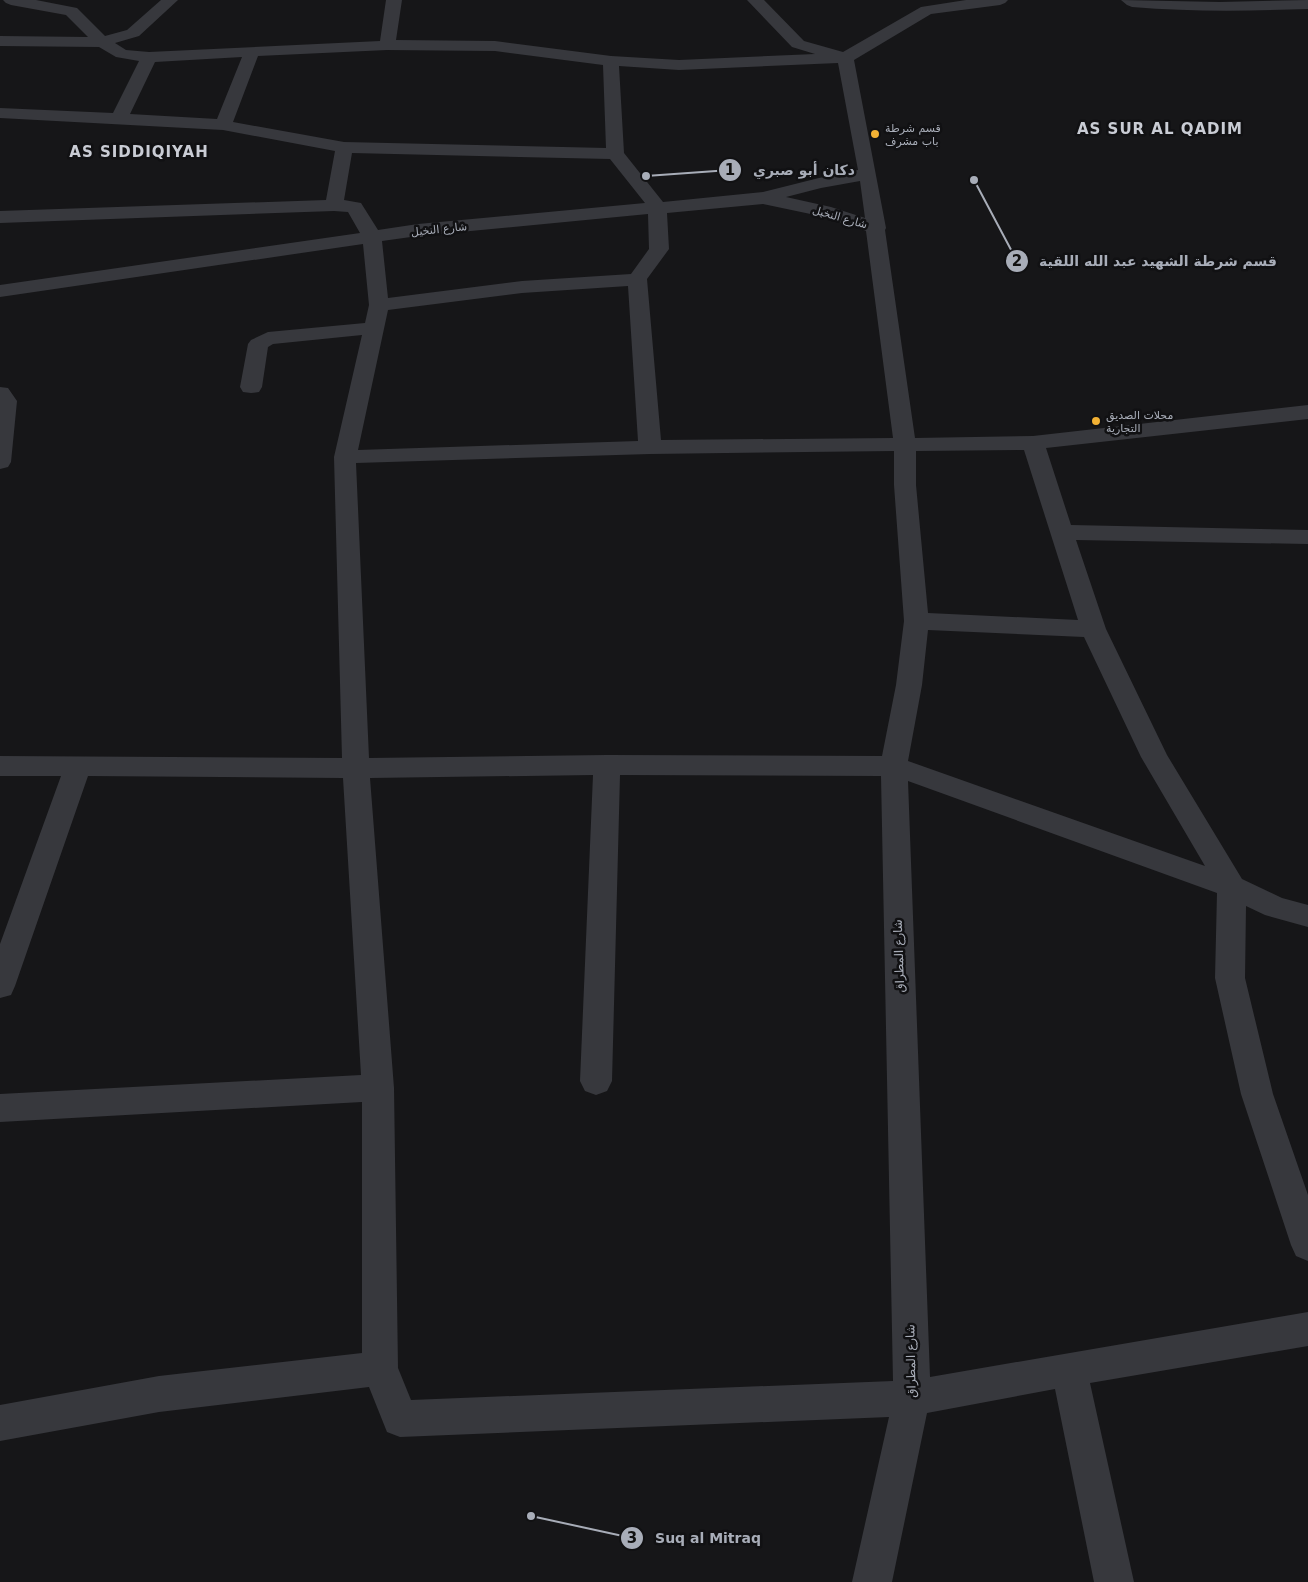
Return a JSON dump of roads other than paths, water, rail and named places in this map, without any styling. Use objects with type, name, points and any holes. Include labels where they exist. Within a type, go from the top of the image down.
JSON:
[{"type":"street","points":[[11,0],[71,11],[102,42],[122,54],[148,57],[387,44],[495,46],[611,61],[679,65],[845,58],[921,5],[1000,0]]},
{"type":"street","points":[[0,41],[102,42],[133,33],[170,0]]},
{"type":"street","points":[[387,44],[394,0]]},
{"type":"street","points":[[755,0],[798,44],[845,58]]},
{"type":"street","points":[[1129,0],[1156,5],[1190,6],[1308,4]]},
{"type":"street","points":[[223,125],[252,52]]},
{"type":"street","points":[[119,118],[148,57]]},
{"type":"street","name":"شارع المطراق","points":[[845,58],[877,228],[905,445],[905,485],[916,621],[909,685],[894,766],[912,1398],[872,1582]]},
{"type":"street","points":[[611,61],[615,154],[657,207],[659,249],[638,279],[650,447]]},
{"type":"street","points":[[0,113],[223,125],[344,148],[615,154]]},
{"type":"street","points":[[334,205],[344,148]]},
{"type":"street","points":[[763,198],[868,174]]},
{"type":"street","name":"شارع النخيل","points":[[0,292],[372,236],[763,198],[824,211],[877,228]]},
{"type":"street","points":[[0,217],[334,205],[354,207],[372,236],[377,316],[345,457],[356,768],[378,1088],[380,1368],[400,1420],[912,1398],[1068,1369],[1308,1329]]},
{"type":"street","points":[[251,387],[258,344],[268,338],[522,287],[638,279]]},
{"type":"street","points":[[0,394],[6,401],[0,462]]},
{"type":"street","points":[[345,457],[650,447],[1032,443],[1308,412]]},
{"type":"street","points":[[1032,443],[1093,629],[1154,757],[1232,887],[1230,978],[1257,1094],[1308,1246]]},
{"type":"street","points":[[1061,532],[1308,537]]},
{"type":"street","points":[[916,621],[1093,629]]},
{"type":"street","points":[[596,1081],[608,765]]},
{"type":"street","points":[[0,766],[356,768],[608,765],[894,766],[1232,887],[1275,906],[1308,916]]},
{"type":"street","points":[[0,986],[78,766]]},
{"type":"street","points":[[0,1108],[378,1088]]},
{"type":"street","points":[[0,1423],[159,1394],[380,1368]]},
{"type":"street","points":[[1068,1369],[1114,1582]]},
{"type":"place","name":"قسم شرطة باب مشرف","points":[[875,134]]},
{"type":"place","name":"دكان أبو صبري","points":[[646,176]]},
{"type":"place","name":"قسم شرطة الشهيد عبد الله اللقية","points":[[974,180]]},
{"type":"place","name":"محلات الصديق التجارية","points":[[1096,421]]},
{"type":"place","name":"Suq al Mitraq","points":[[531,1516]]},
{"type":"district","name":"AS SUR AL QADIM","points":[[1160,129]]},
{"type":"district","name":"AS SIDDIQIYAH","points":[[139,152]]}]
